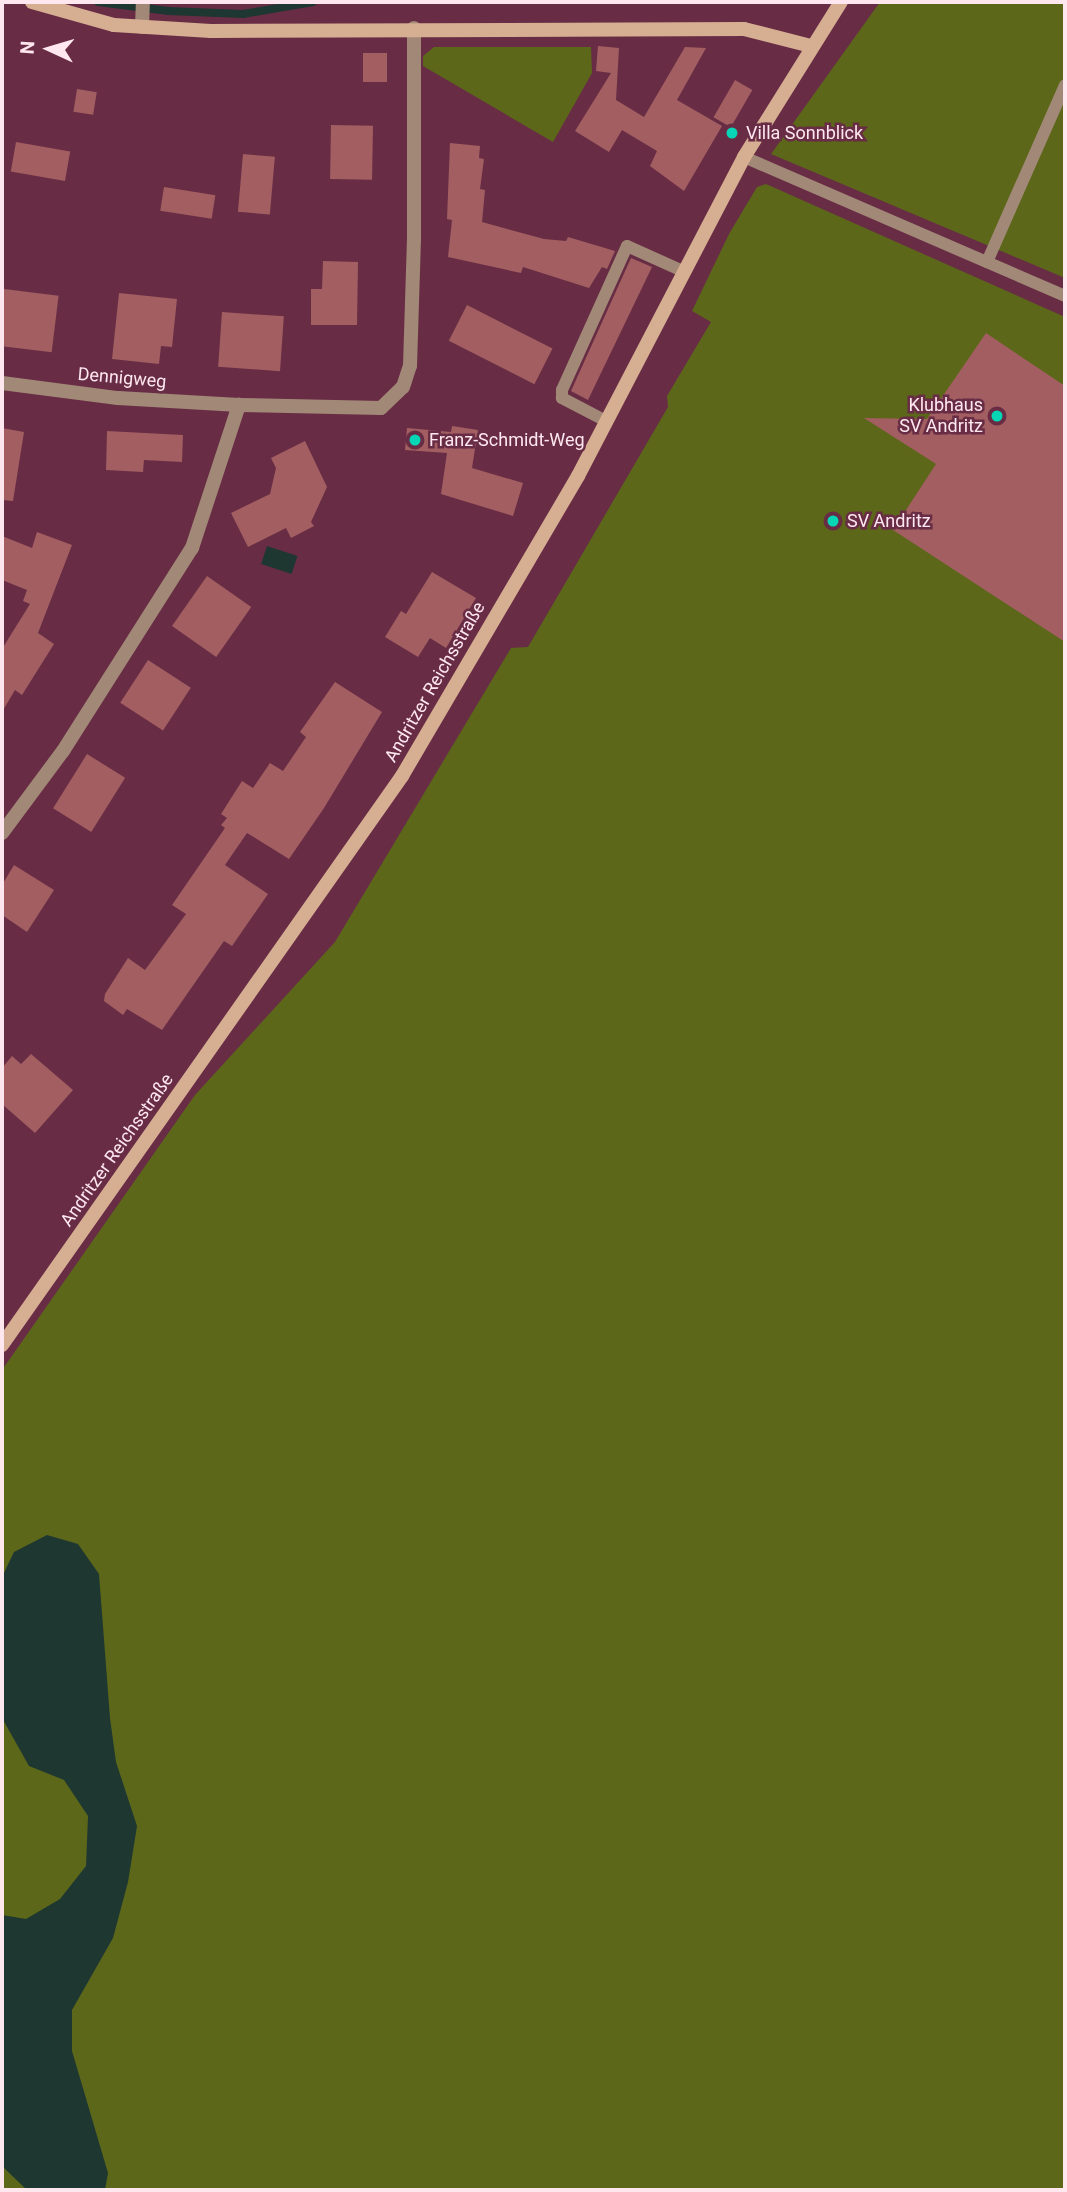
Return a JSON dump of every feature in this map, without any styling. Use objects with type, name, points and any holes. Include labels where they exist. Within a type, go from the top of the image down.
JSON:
[{"type":"street","points":[[32,2],[83,19],[142,14],[211,31],[414,28],[744,29],[811,46]]},
{"type":"street","name":"Andritzer Reichsstraße","points":[[2,1345],[402,776],[606,421],[682,271],[744,157],[841,2]]},
{"type":"street","points":[[2,834],[63,751],[192,548],[239,405],[381,408],[403,387],[410,366],[414,239],[414,28]]},
{"type":"street","name":"Dennigweg","points":[[2,383],[118,398],[239,405]]},
{"type":"lane","points":[[987,262],[1065,85]]},
{"type":"lane","points":[[744,157],[1065,296]]},
{"type":"lane","points":[[606,421],[562,398],[562,390],[627,246],[682,271]]},
{"type":"green space","points":[[880,2],[1065,2],[1065,278],[771,154]]},
{"type":"green space","points":[[434,47],[591,47],[592,73],[553,142],[423,66],[423,56]]},
{"type":"green space","points":[[766,184],[1065,317],[1065,2190],[2,2190],[2,1370],[195,1095],[335,942],[511,648],[528,647],[668,407],[667,396],[711,322],[692,311],[729,234],[757,187]]},
{"type":"shaded area","points":[[267,546],[297,556],[292,574],[261,564]]},
{"type":"shaded area","points":[[47,1535],[78,1544],[99,1574],[116,1762],[137,1826],[128,1882],[113,1938],[72,2010],[72,2051],[108,2173],[105,2190],[27,2190],[2,2166],[2,1915],[26,1919],[60,1899],[86,1866],[88,1816],[64,1780],[29,1766],[2,1718],[2,1577],[14,1552]]},
{"type":"building","points":[[598,46],[619,48],[616,100],[644,117],[685,47],[706,48],[677,100],[722,126],[684,191],[650,166],[657,151],[622,130],[609,152],[575,131],[611,73],[596,71]]},
{"type":"building","points":[[363,53],[387,53],[387,82],[363,82]]},
{"type":"building","points":[[735,80],[752,90],[731,127],[714,117]]},
{"type":"building","points":[[77,89],[97,92],[93,115],[73,112]]},
{"type":"building","points":[[331,125],[373,126],[372,180],[330,179]]},
{"type":"building","points":[[16,142],[70,152],[65,181],[11,172]]},
{"type":"building","points":[[450,143],[480,146],[479,158],[484,159],[480,189],[485,190],[482,222],[544,239],[566,241],[568,237],[615,251],[607,269],[602,267],[589,288],[523,267],[521,273],[448,257],[452,220],[447,219]]},
{"type":"building","points":[[243,154],[275,157],[270,215],[238,212]]},
{"type":"building","points":[[164,187],[215,195],[212,219],[160,211]]},
{"type":"building","points":[[631,258],[652,267],[588,400],[571,391]]},
{"type":"building","points":[[323,261],[358,262],[357,325],[311,325],[311,289],[322,289]]},
{"type":"building","points":[[4,289],[59,296],[52,352],[2,346]]},
{"type":"building","points":[[119,293],[177,299],[172,347],[161,346],[159,364],[112,359]]},
{"type":"building","points":[[467,305],[553,349],[534,384],[449,341]]},
{"type":"building","points":[[222,312],[284,316],[280,371],[218,367]]},
{"type":"building","points":[[986,333],[1065,386],[1065,642],[893,530],[936,464],[864,418],[927,419]]},
{"type":"building","points":[[452,426],[478,430],[472,468],[523,483],[513,516],[441,494],[447,453],[405,450],[407,428],[451,432]]},
{"type":"building","points":[[2,428],[24,432],[13,501],[2,500]]},
{"type":"building","points":[[107,431],[183,435],[182,462],[144,460],[143,472],[106,470]]},
{"type":"building","points":[[305,441],[327,487],[311,522],[314,526],[291,538],[286,528],[248,547],[231,513],[270,494],[276,468],[271,458]]},
{"type":"building","points":[[37,532],[72,545],[38,633],[54,644],[22,695],[15,690],[2,712],[2,649],[30,604],[23,601],[27,590],[2,580],[2,536],[32,548]]},
{"type":"building","points":[[432,572],[476,598],[446,648],[430,638],[418,657],[385,637],[401,611],[406,614]]},
{"type":"building","points":[[207,576],[251,607],[216,657],[172,626]]},
{"type":"building","points":[[148,660],[191,688],[163,731],[120,703]]},
{"type":"building","points":[[335,682],[382,712],[324,808],[289,859],[247,833],[225,865],[268,894],[232,946],[224,941],[162,1030],[127,1009],[123,1015],[104,1001],[105,994],[128,958],[145,970],[186,914],[172,905],[225,828],[221,825],[227,818],[221,814],[242,781],[253,788],[270,763],[283,771],[306,737],[300,732]]},
{"type":"building","points":[[87,754],[125,778],[91,832],[53,808]]},
{"type":"building","points":[[14,865],[54,890],[27,932],[2,915],[2,885]]},
{"type":"building","points":[[31,1054],[73,1090],[35,1133],[2,1104],[2,1068],[12,1056],[21,1064]]},
{"type":"waterway","points":[[98,2],[168,11],[243,14],[313,2]]},
{"type":"place","name":"Villa Sonnblick","points":[[732,133]]},
{"type":"place","name":"Klubhaus SV Andritz","points":[[997,416]]},
{"type":"place","name":"Franz-Schmidt-Weg","points":[[415,440]]},
{"type":"place","name":"SV Andritz","points":[[833,521]]}]
